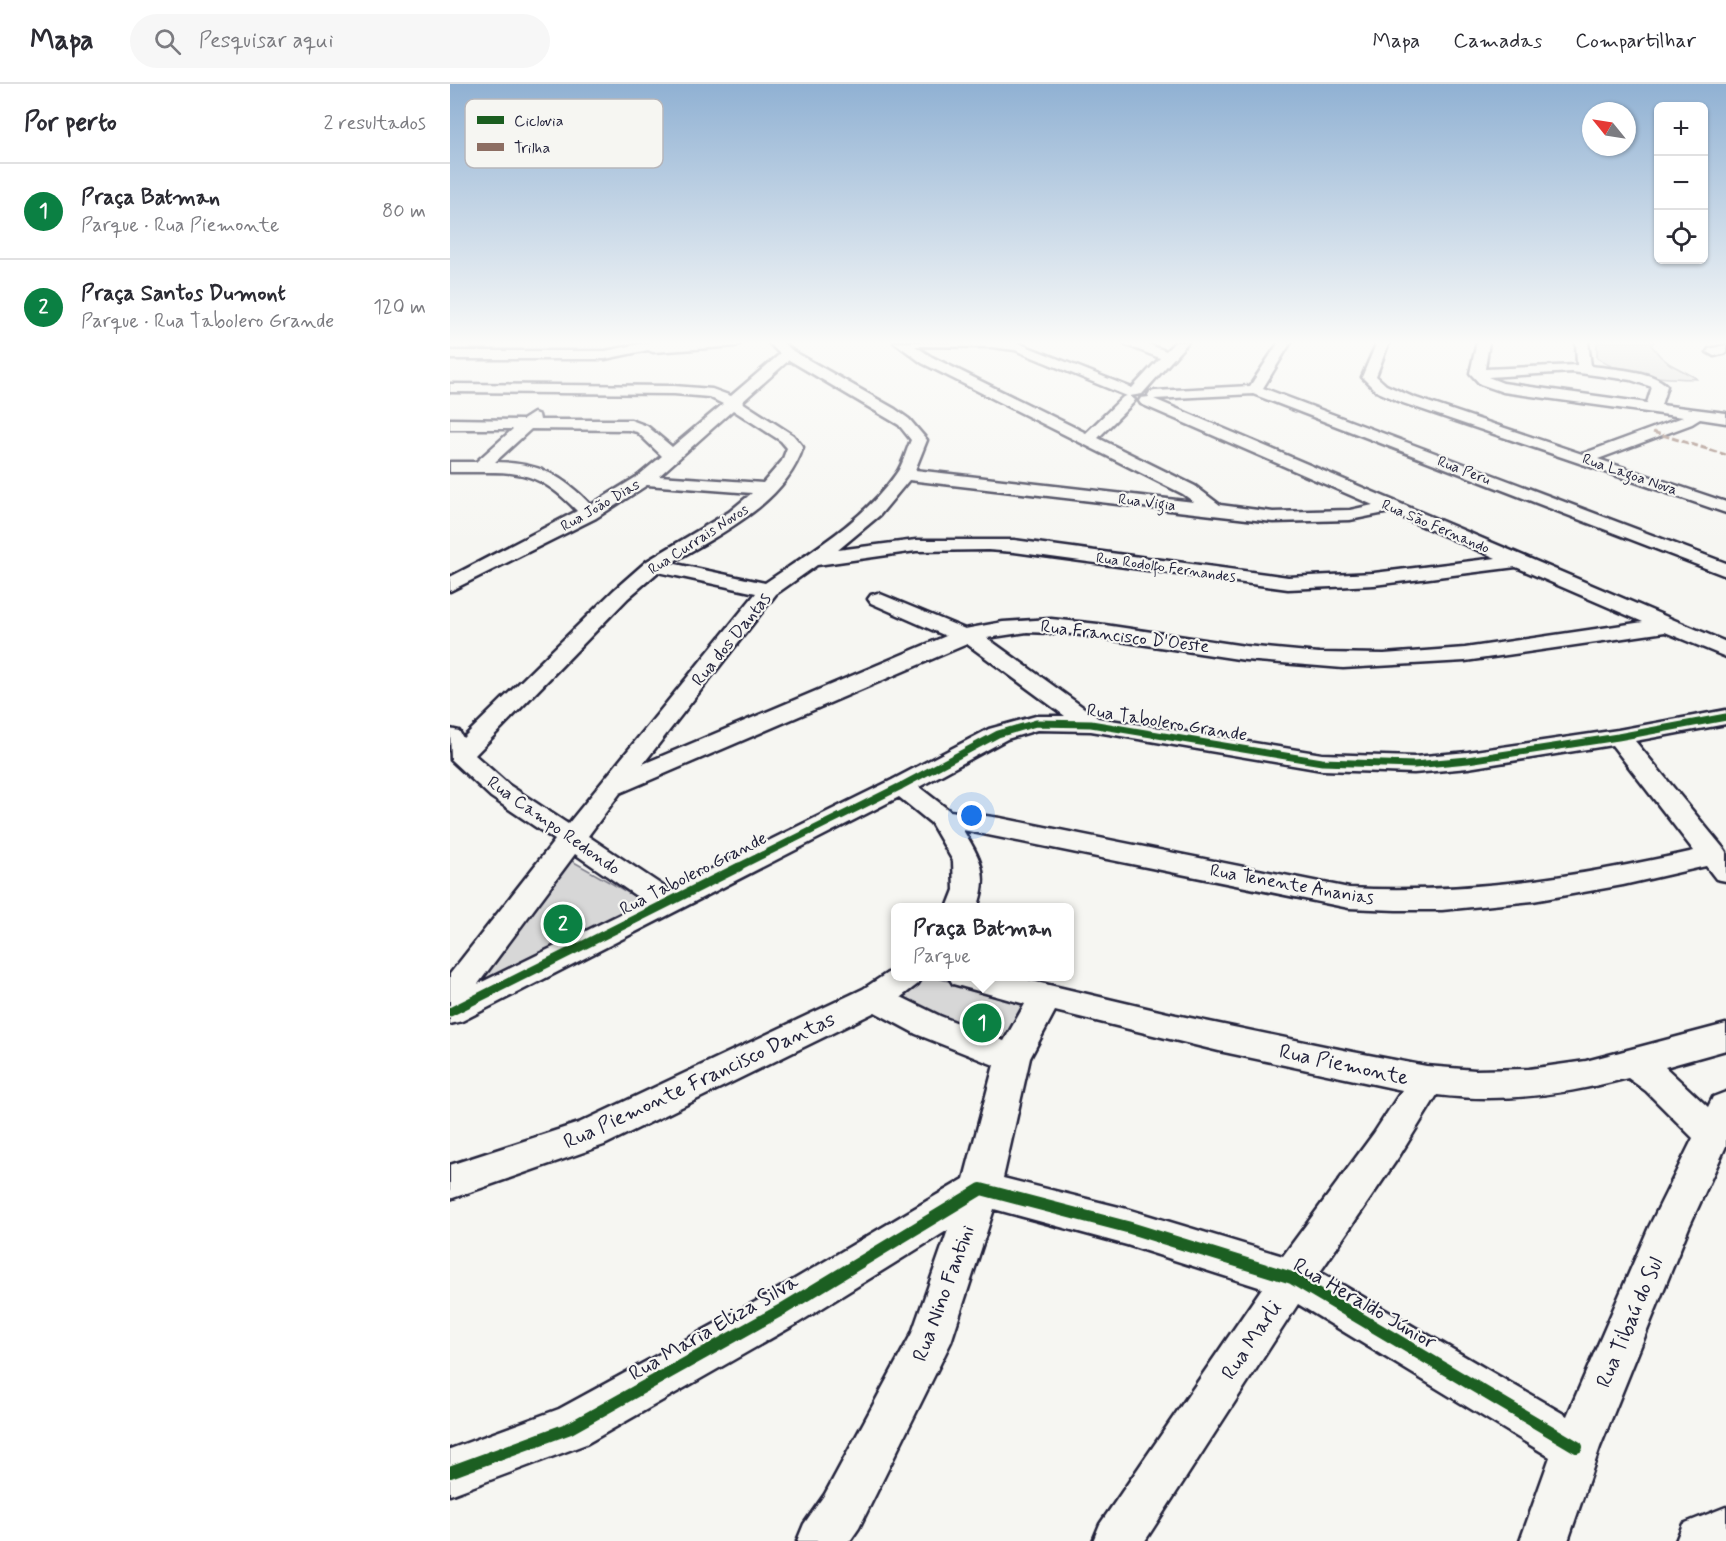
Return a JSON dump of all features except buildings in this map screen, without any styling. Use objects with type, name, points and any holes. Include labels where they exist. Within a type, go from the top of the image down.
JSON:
[{"type":"street","points":[[478,468],[543,410]]},
{"type":"street","name":"Rua João Dias","points":[[450,585],[590,514],[644,480],[725,410]]},
{"type":"street","name":"Rua Currais Novos","points":[[455,746],[654,565],[735,516],[768,489],[790,462],[795,447],[787,438],[744,410]]},
{"type":"street","name":"Rua dos Dantas","points":[[450,997],[611,787],[769,590],[814,559],[874,511],[905,474],[919,440],[913,431],[887,410]]},
{"type":"street","points":[[1029,410],[1189,490],[1216,511]]},
{"type":"street","points":[[1088,439],[1122,410]]},
{"type":"street","name":"Rua São Fernando","points":[[1171,410],[1390,507],[1726,650]]},
{"type":"street","name":"Rua Peru","points":[[1307,410],[1726,570]]},
{"type":"street","name":"Rua Lagoa Nova","points":[[1438,410],[1585,458],[1726,508]]},
{"type":"street","points":[[1683,410],[1726,418]]},
{"type":"street","points":[[1585,458],[1688,421],[1698,412]]},
{"type":"street","points":[[450,424],[631,425],[642,429],[672,456]]},
{"type":"street","points":[[450,467],[515,469],[547,476],[590,514]]},
{"type":"street","name":"Rua Vigia","points":[[905,474],[1216,511],[1297,518],[1350,515],[1390,507]]},
{"type":"street","points":[[644,480],[768,489]]},
{"type":"street","name":"Rua Rodolfo Fernandes","points":[[814,559],[919,544],[979,543],[1288,583],[1323,583],[1519,561]]},
{"type":"street","points":[[654,565],[769,590]]},
{"type":"street","points":[[878,599],[966,636],[1091,724]]},
{"type":"street","name":"Rua Francisco D'Oeste","points":[[611,787],[966,636],[1013,626],[1046,624],[1293,657],[1340,661],[1379,661],[1454,655],[1667,625]]},
{"type":"street","name":"Rua Tabolero Grande","points":[[450,1012],[901,786],[976,745],[1016,728],[1058,722],[1091,724],[1322,762],[1414,765],[1468,760],[1618,737],[1726,717]]},
{"type":"street","points":[[1618,737],[1720,864]]},
{"type":"street","name":"Rua Campo Redondo","points":[[455,746],[500,791],[668,903]]},
{"type":"street","points":[[901,786],[942,818],[967,861]]},
{"type":"street","name":"Rua Tenente Ananias","points":[[942,818],[1000,827],[1329,894],[1398,902],[1461,900],[1534,893],[1650,871],[1720,864]]},
{"type":"street","points":[[965,903],[969,890],[967,861],[971,845],[984,834],[1000,827]]},
{"type":"street","name":"Rua Piemonte Francisco Dantas","points":[[450,1182],[591,1134],[875,998],[900,981]]},
{"type":"street","name":"Rua Piemonte","points":[[983,981],[1046,998],[1263,1047],[1427,1081],[1501,1085],[1571,1077],[1726,1036]]},
{"type":"street","points":[[875,998],[928,1025],[1013,1058]]},
{"type":"street","name":"Rua Nino Fantini","points":[[821,1541],[842,1511],[930,1341],[981,1189],[1013,1058],[1046,998]]},
{"type":"street","points":[[1631,1062],[1719,1120]]},
{"type":"street","name":"Rua Marli","points":[[1117,1541],[1292,1278],[1387,1144],[1427,1081]]},
{"type":"street","name":"Rua Tibaú do Sul","points":[[1544,1541],[1576,1447],[1669,1227],[1719,1120]]},
{"type":"street","name":"Rua Heraldo Júnior","points":[[981,1189],[1127,1227],[1292,1278],[1576,1447]]},
{"type":"street","name":"Rua Maria Eliza Silva","points":[[450,1472],[570,1428],[783,1309],[981,1189]]},
{"type":"street","points":[[1700,1541],[1726,1531]]},
{"type":"shaded area","points":[[565,857],[650,905],[450,1005]]},
{"type":"shaded area","points":[[917,981],[948,981],[1023,1003],[1002,1043],[889,998]]},
{"type":"marked path","points":[[1653,432],[1726,455]]},
{"type":"cycle path","points":[[450,1012],[901,786],[998,734],[1036,723],[1091,724],[1322,762],[1414,765],[1468,760],[1618,737],[1726,717]]},
{"type":"cycle path","points":[[450,1472],[570,1428],[783,1309],[981,1189],[1127,1227],[1292,1278],[1577,1447]]},
{"type":"place","name":"Praça Santos Dumont","points":[[563,924]]},
{"type":"place","name":"Praça Batman","points":[[982,1023]]}]
